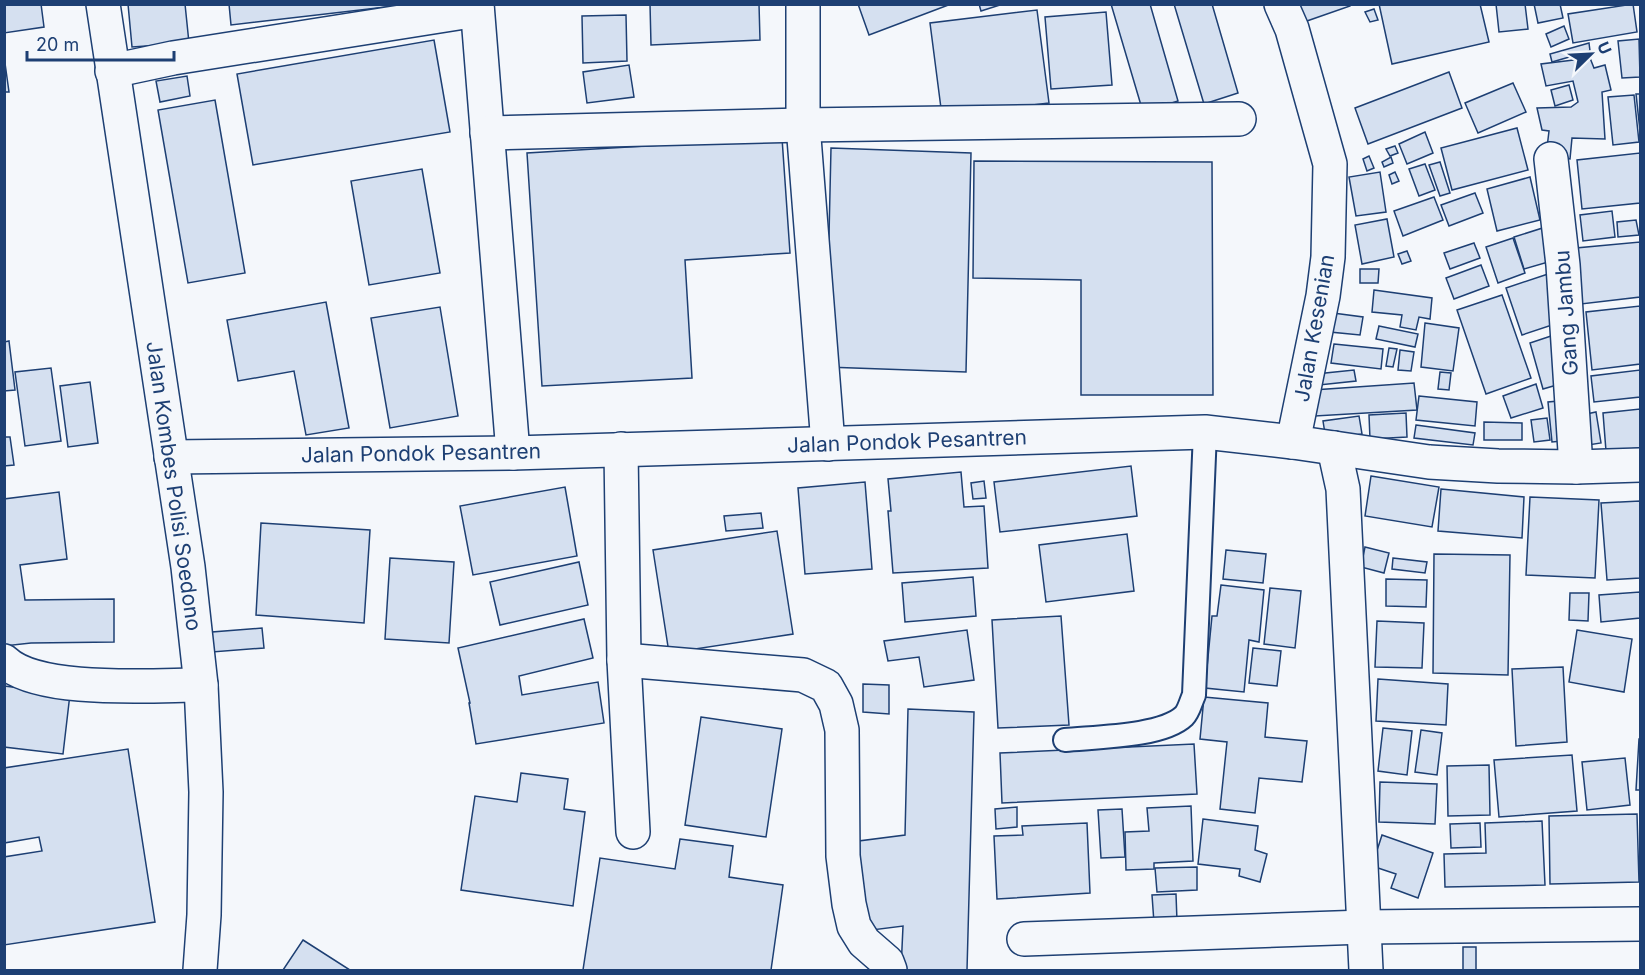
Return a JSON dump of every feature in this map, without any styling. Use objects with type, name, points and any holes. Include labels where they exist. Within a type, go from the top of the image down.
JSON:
[{"type":"street","name":"Jalan Kombes Polisi Soedono","points":[[103,4],[188,567],[201,685],[206,792],[204,915],[200,970]]},
{"type":"street","points":[[803,4],[803,125],[828,444]]},
{"type":"street","name":"Jalan Kesenian","points":[[1281,4],[1292,29],[1330,164],[1328,257],[1323,296],[1293,442]]},
{"type":"street","points":[[112,71],[173,58],[477,7],[513,453]]},
{"type":"street","points":[[487,133],[803,125],[1239,119]]},
{"type":"street","name":"Gang Jambu","points":[[1551,159],[1563,265],[1576,468]]},
{"type":"street","name":"Jalan Pondok Pesantren","points":[[171,457],[513,453],[1205,432],[1334,447],[1429,462],[1576,468],[1641,465]]},
{"type":"street","points":[[1334,447],[1343,489],[1366,970]]},
{"type":"street","points":[[621,449],[624,660],[633,832]]},
{"type":"street","points":[[624,660],[803,675],[826,686],[836,704],[842,730],[843,856],[849,904],[854,926],[864,942],[887,962],[890,970]]},
{"type":"street","points":[[4,661],[10,666],[41,678],[95,686],[201,685]]},
{"type":"street","points":[[1024,939],[1364,927],[1641,924]]},
{"type":"lane","points":[[1065,740],[1131,734],[1167,726],[1185,715],[1194,695],[1205,432]]},
{"type":"building","points":[[4,4],[41,4],[44,27],[4,33]]},
{"type":"building","points":[[128,4],[185,4],[189,43],[132,47]]},
{"type":"building","points":[[229,4],[412,4],[231,25]]},
{"type":"building","points":[[650,4],[759,4],[760,40],[651,45]]},
{"type":"building","points":[[858,4],[951,4],[869,35]]},
{"type":"building","points":[[979,4],[1003,4],[981,11]]},
{"type":"building","points":[[1111,4],[1150,4],[1178,101],[1143,112]]},
{"type":"building","points":[[1174,4],[1212,4],[1238,93],[1204,104]]},
{"type":"building","points":[[1295,4],[1350,4],[1350,6],[1304,22]]},
{"type":"building","points":[[1379,4],[1480,4],[1489,42],[1392,64]]},
{"type":"building","points":[[1496,4],[1525,4],[1528,29],[1499,32]]},
{"type":"building","points":[[1534,4],[1560,4],[1563,18],[1538,23]]},
{"type":"building","points":[[1633,4],[1637,32],[1573,43],[1568,14]]},
{"type":"building","points":[[1374,9],[1378,20],[1370,22],[1365,12]]},
{"type":"building","points":[[1037,10],[1049,103],[942,116],[930,23]]},
{"type":"building","points":[[1106,12],[1112,85],[1051,89],[1045,17]]},
{"type":"building","points":[[626,15],[627,61],[583,63],[582,16]]},
{"type":"building","points":[[1564,26],[1569,39],[1551,47],[1546,34]]},
{"type":"building","points":[[1639,39],[1640,77],[1622,78],[1618,41]]},
{"type":"building","points":[[434,40],[450,132],[253,165],[237,74]]},
{"type":"building","points":[[1589,43],[1590,51],[1552,62],[1550,54]]},
{"type":"building","points":[[4,56],[9,92],[4,92]]},
{"type":"building","points":[[1590,58],[1594,68],[1605,65],[1611,90],[1602,92],[1605,139],[1572,138],[1570,159],[1546,156],[1549,131],[1542,130],[1537,108],[1571,107],[1578,102],[1573,81],[1546,86],[1541,64]]},
{"type":"building","points":[[629,65],[634,97],[587,103],[583,72]]},
{"type":"building","points":[[1449,72],[1462,108],[1368,144],[1355,108]]},
{"type":"building","points":[[187,76],[190,96],[160,102],[156,81]]},
{"type":"building","points":[[1513,83],[1526,112],[1478,133],[1465,103]]},
{"type":"building","points":[[1569,85],[1573,100],[1555,106],[1551,90]]},
{"type":"building","points":[[1636,94],[1640,94],[1640,131]]},
{"type":"building","points":[[1634,95],[1639,142],[1613,145],[1608,97]]},
{"type":"building","points":[[215,100],[245,273],[188,283],[158,110]]},
{"type":"building","points":[[1517,128],[1528,170],[1452,190],[1441,148]]},
{"type":"building","points":[[1425,132],[1433,153],[1407,164],[1399,144]]},
{"type":"building","points":[[782,138],[790,253],[685,260],[692,378],[542,386],[527,153]]},
{"type":"building","points":[[1395,146],[1398,153],[1390,156],[1386,149]]},
{"type":"building","points":[[831,148],[971,153],[966,372],[826,367]]},
{"type":"building","points":[[1640,153],[1640,203],[1582,209],[1577,160]]},
{"type":"building","points":[[1369,156],[1374,168],[1367,171],[1363,159]]},
{"type":"building","points":[[1391,157],[1393,163],[1384,167],[1382,162]]},
{"type":"building","points":[[974,161],[1212,162],[1213,395],[1081,395],[1081,280],[973,278]]},
{"type":"building","points":[[1440,162],[1450,193],[1440,196],[1429,165]]},
{"type":"building","points":[[1425,164],[1435,190],[1419,196],[1409,169]]},
{"type":"building","points":[[422,169],[440,273],[369,285],[351,181]]},
{"type":"building","points":[[1380,172],[1386,212],[1356,216],[1349,177]]},
{"type":"building","points":[[1395,172],[1399,181],[1392,184],[1389,175]]},
{"type":"building","points":[[1530,177],[1540,220],[1497,231],[1487,189]]},
{"type":"building","points":[[1475,193],[1483,213],[1449,226],[1441,205]]},
{"type":"building","points":[[1434,197],[1443,220],[1403,236],[1394,211]]},
{"type":"building","points":[[1612,211],[1615,237],[1583,241],[1580,215]]},
{"type":"building","points":[[1387,219],[1394,257],[1362,264],[1355,225]]},
{"type":"building","points":[[1636,220],[1639,235],[1618,237],[1617,222]]},
{"type":"building","points":[[1552,225],[1562,258],[1524,269],[1514,237]]},
{"type":"building","points":[[1513,238],[1525,273],[1498,283],[1486,247]]},
{"type":"building","points":[[1640,242],[1640,297],[1581,304],[1576,248]]},
{"type":"building","points":[[1474,243],[1480,258],[1450,269],[1444,253]]},
{"type":"building","points":[[1407,251],[1411,261],[1402,264],[1398,254]]},
{"type":"building","points":[[1481,265],[1489,286],[1454,299],[1446,278]]},
{"type":"building","points":[[1360,269],[1379,269],[1378,283],[1360,283]]},
{"type":"building","points":[[1548,274],[1564,321],[1522,335],[1506,288]]},
{"type":"building","points":[[1374,290],[1432,298],[1430,319],[1419,317],[1416,330],[1400,327],[1402,315],[1372,312]]},
{"type":"building","points":[[1502,295],[1531,378],[1486,394],[1457,310]]},
{"type":"building","points":[[326,302],[349,428],[306,435],[294,371],[238,381],[227,320]]},
{"type":"building","points":[[1640,306],[1640,364],[1592,370],[1586,312]]},
{"type":"building","points":[[440,307],[458,416],[390,428],[371,318]]},
{"type":"building","points":[[1333,313],[1363,317],[1360,335],[1330,332]]},
{"type":"building","points":[[1425,323],[1459,328],[1453,371],[1421,367]]},
{"type":"building","points":[[1379,326],[1418,334],[1415,347],[1376,339]]},
{"type":"building","points":[[1554,335],[1567,382],[1543,389],[1530,343]]},
{"type":"building","points":[[9,341],[15,390],[4,391],[4,342]]},
{"type":"building","points":[[1334,344],[1383,349],[1381,369],[1331,363]]},
{"type":"building","points":[[1389,348],[1397,349],[1393,367],[1386,366]]},
{"type":"building","points":[[1400,350],[1414,352],[1411,371],[1398,370]]},
{"type":"building","points":[[51,368],[61,441],[25,446],[15,372]]},
{"type":"building","points":[[1354,370],[1356,381],[1319,385],[1316,374]]},
{"type":"building","points":[[1640,370],[1640,397],[1594,402],[1591,376]]},
{"type":"building","points":[[1440,372],[1451,373],[1449,390],[1438,389]]},
{"type":"building","points":[[90,382],[98,443],[68,447],[60,386]]},
{"type":"building","points":[[1414,383],[1417,410],[1315,416],[1313,390]]},
{"type":"building","points":[[1536,384],[1543,408],[1511,418],[1503,396]]},
{"type":"building","points":[[1419,396],[1477,402],[1475,426],[1416,420]]},
{"type":"building","points":[[1569,400],[1573,440],[1552,442],[1548,402]]},
{"type":"building","points":[[1640,409],[1640,448],[1606,451],[1603,413]]},
{"type":"building","points":[[1596,412],[1601,443],[1582,446],[1577,416]]},
{"type":"building","points":[[1406,413],[1407,437],[1370,439],[1369,415]]},
{"type":"building","points":[[1359,416],[1362,434],[1326,440],[1323,421]]},
{"type":"building","points":[[1547,418],[1550,440],[1534,442],[1531,420]]},
{"type":"building","points":[[1484,422],[1522,423],[1522,440],[1484,440]]},
{"type":"building","points":[[1416,425],[1475,433],[1473,445],[1414,438]]},
{"type":"building","points":[[4,437],[10,437],[14,465],[4,466]]},
{"type":"building","points":[[1131,466],[1137,516],[1000,532],[994,482]]},
{"type":"building","points":[[961,472],[964,507],[984,506],[988,568],[893,573],[888,479]]},
{"type":"building","points":[[1371,476],[1439,487],[1432,527],[1365,516]]},
{"type":"building","points":[[984,481],[986,498],[973,499],[971,483]]},
{"type":"building","points":[[865,482],[872,569],[805,574],[798,488]]},
{"type":"building","points":[[565,487],[577,556],[473,575],[460,506]]},
{"type":"building","points":[[1441,489],[1524,497],[1522,538],[1438,531]]},
{"type":"building","points":[[59,492],[67,559],[20,565],[25,600],[114,599],[114,642],[31,643],[4,646],[4,499]]},
{"type":"building","points":[[1530,497],[1599,500],[1595,578],[1526,575]]},
{"type":"building","points":[[1640,501],[1640,578],[1607,580],[1601,503]]},
{"type":"building","points":[[761,513],[763,528],[726,531],[724,516]]},
{"type":"building","points":[[261,523],[370,530],[364,623],[256,615]]},
{"type":"building","points":[[777,531],[793,634],[669,653],[653,550]]},
{"type":"building","points":[[1127,534],[1134,591],[1046,602],[1039,545]]},
{"type":"building","points":[[1365,547],[1389,553],[1384,573],[1361,567]]},
{"type":"building","points":[[1226,550],[1266,554],[1263,583],[1223,579]]},
{"type":"building","points":[[1434,554],[1510,555],[1508,675],[1433,673]]},
{"type":"building","points":[[390,558],[454,562],[449,643],[385,639]]},
{"type":"building","points":[[1393,558],[1427,562],[1425,573],[1392,569]]},
{"type":"building","points":[[579,562],[588,605],[500,625],[490,582]]},
{"type":"building","points":[[973,577],[976,616],[905,622],[902,583]]},
{"type":"building","points":[[1386,579],[1427,580],[1426,607],[1386,606]]},
{"type":"building","points":[[1221,585],[1264,590],[1259,642],[1249,640],[1244,692],[1205,688],[1212,616],[1217,616]]},
{"type":"building","points":[[1270,588],[1301,591],[1295,648],[1264,644]]},
{"type":"building","points":[[1640,592],[1640,618],[1601,622],[1599,595]]},
{"type":"building","points":[[1570,593],[1589,593],[1588,621],[1569,620]]},
{"type":"building","points":[[1061,616],[1069,725],[998,728],[992,620]]},
{"type":"building","points":[[584,619],[593,658],[519,676],[522,695],[598,682],[604,723],[476,744],[458,648]]},
{"type":"building","points":[[1377,621],[1424,623],[1422,668],[1375,667]]},
{"type":"building","points":[[262,628],[264,648],[212,652],[212,632]]},
{"type":"building","points":[[967,630],[974,680],[924,687],[919,657],[888,661],[884,641]]},
{"type":"building","points":[[1577,630],[1632,639],[1624,692],[1569,682]]},
{"type":"building","points":[[1253,648],[1281,651],[1277,686],[1249,683]]},
{"type":"building","points":[[1563,667],[1567,742],[1516,746],[1512,669]]},
{"type":"building","points":[[1378,679],[1448,684],[1446,725],[1376,721]]},
{"type":"building","points":[[863,684],[889,685],[889,714],[863,712]]},
{"type":"building","points":[[4,686],[70,694],[63,754],[4,747]]},
{"type":"building","points":[[1204,697],[1268,703],[1265,737],[1307,741],[1302,782],[1259,778],[1255,813],[1220,809],[1227,742],[1200,739]]},
{"type":"building","points":[[908,709],[974,712],[967,970],[901,970],[903,926],[864,931],[851,842],[905,835]]},
{"type":"building","points":[[701,717],[782,729],[766,837],[685,825]]},
{"type":"building","points":[[1383,728],[1412,731],[1407,775],[1378,771]]},
{"type":"building","points":[[1421,730],[1442,733],[1437,775],[1415,772]]},
{"type":"building","points":[[1639,739],[1640,790],[1636,790]]},
{"type":"building","points":[[1194,744],[1197,794],[1002,803],[1000,753]]},
{"type":"building","points":[[128,749],[155,922],[4,945],[4,857],[42,851],[39,837],[4,843],[4,768]]},
{"type":"building","points":[[1572,755],[1577,811],[1499,817],[1494,760]]},
{"type":"building","points":[[1625,758],[1630,805],[1587,810],[1582,762]]},
{"type":"building","points":[[1489,765],[1490,815],[1448,816],[1447,766]]},
{"type":"building","points":[[521,773],[568,779],[564,809],[585,812],[573,906],[461,890],[475,796],[517,802]]},
{"type":"building","points":[[1380,782],[1437,784],[1435,824],[1379,822]]},
{"type":"building","points":[[1191,806],[1193,861],[1154,863],[1154,869],[1126,870],[1125,832],[1149,831],[1147,808]]},
{"type":"building","points":[[1017,807],[1017,827],[996,829],[995,809]]},
{"type":"building","points":[[1122,809],[1125,857],[1101,858],[1098,810]]},
{"type":"building","points":[[1637,814],[1639,882],[1550,884],[1549,816]]},
{"type":"building","points":[[1203,819],[1258,826],[1255,850],[1267,854],[1260,882],[1239,876],[1240,869],[1198,864]]},
{"type":"building","points":[[1542,821],[1545,885],[1445,887],[1444,854],[1486,853],[1485,823]]},
{"type":"building","points":[[1087,823],[1090,893],[997,899],[994,836],[1023,835],[1022,826]]},
{"type":"building","points":[[1480,823],[1481,847],[1451,848],[1450,824]]},
{"type":"building","points":[[1382,835],[1433,853],[1418,898],[1391,888],[1396,874],[1372,866]]},
{"type":"building","points":[[680,839],[733,846],[729,877],[783,885],[771,970],[583,970],[600,858],[675,869]]},
{"type":"building","points":[[1197,867],[1197,890],[1157,892],[1155,868]]},
{"type":"building","points":[[1176,894],[1177,921],[1154,923],[1152,895]]},
{"type":"building","points":[[303,940],[350,970],[283,970]]},
{"type":"building","points":[[1463,947],[1476,947],[1476,970],[1463,970]]}]
